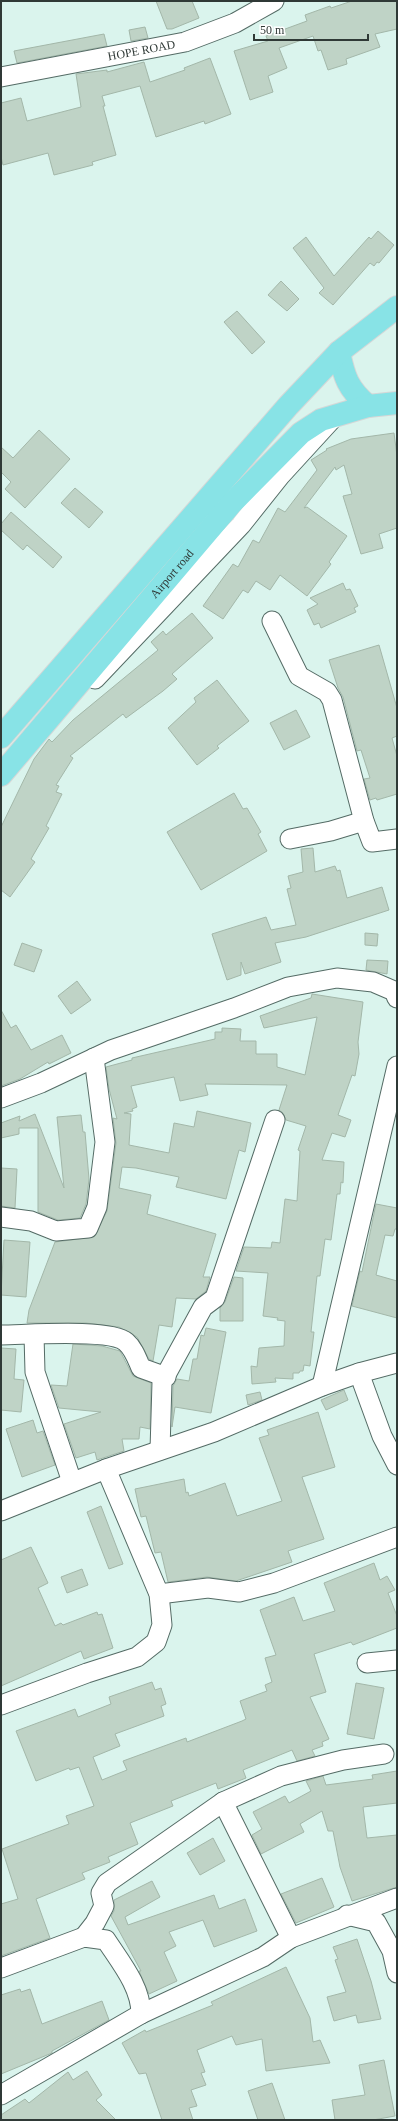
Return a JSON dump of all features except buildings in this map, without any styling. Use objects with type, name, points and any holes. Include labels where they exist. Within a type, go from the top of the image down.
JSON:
[{"type":"main road","points":[[397,307],[339,352],[343,372],[348,385],[356,396],[368,406],[397,403]]},
{"type":"main road","name":"Airport road","points":[[1,737],[66,664],[114,605],[288,406],[339,352]]},
{"type":"main road","name":"Airport road","points":[[1,775],[232,503],[301,433],[321,420],[368,406]]},
{"type":"main road","points":[[66,664],[84,678]]},
{"type":"street","name":"HOPE ROAD","points":[[1,77],[184,42],[234,23],[274,1]]},
{"type":"street","points":[[1,782],[51,724],[241,524],[280,476],[334,417]]},
{"type":"street","points":[[272,621],[299,676],[327,692],[332,700],[364,821],[372,842],[397,838]]},
{"type":"street","points":[[290,839],[331,831],[364,821]]},
{"type":"street","points":[[1,1098],[41,1084],[111,1050],[234,1008],[288,986],[337,978],[373,982],[394,991],[397,998]]},
{"type":"street","points":[[1,1217],[32,1221],[56,1231],[88,1228],[97,1207],[105,1142],[94,1058]]},
{"type":"street","points":[[322,1386],[397,1066]]},
{"type":"street","points":[[160,1450],[160,1400],[162,1382],[203,1307],[215,1298],[275,1120]]},
{"type":"street","points":[[1,1335],[34,1335],[63,1332],[100,1335],[125,1341],[134,1351],[141,1368],[166,1376]]},
{"type":"street","points":[[34,1335],[35,1372],[72,1482]]},
{"type":"street","points":[[1,1511],[106,1469],[214,1432],[322,1386],[359,1373],[397,1363]]},
{"type":"street","points":[[359,1373],[382,1436],[397,1465]]},
{"type":"street","points":[[1,1705],[87,1673],[137,1657],[156,1642],[162,1625],[159,1594],[106,1469]]},
{"type":"street","points":[[159,1594],[208,1588],[239,1592],[274,1583],[395,1542]]},
{"type":"street","points":[[367,1663],[397,1660]]},
{"type":"street","points":[[84,1937],[95,1923],[104,1906],[101,1893],[107,1883],[223,1802],[281,1776],[343,1760],[384,1754]]},
{"type":"street","points":[[223,1802],[292,1938]]},
{"type":"street","points":[[1,2095],[141,2014],[263,1957],[292,1938],[397,1898]]},
{"type":"street","points":[[347,1916],[376,1922],[395,1951],[397,1973]]},
{"type":"street","points":[[1,1968],[84,1937],[106,1940],[126,1970],[141,2001],[141,2014]]}]
